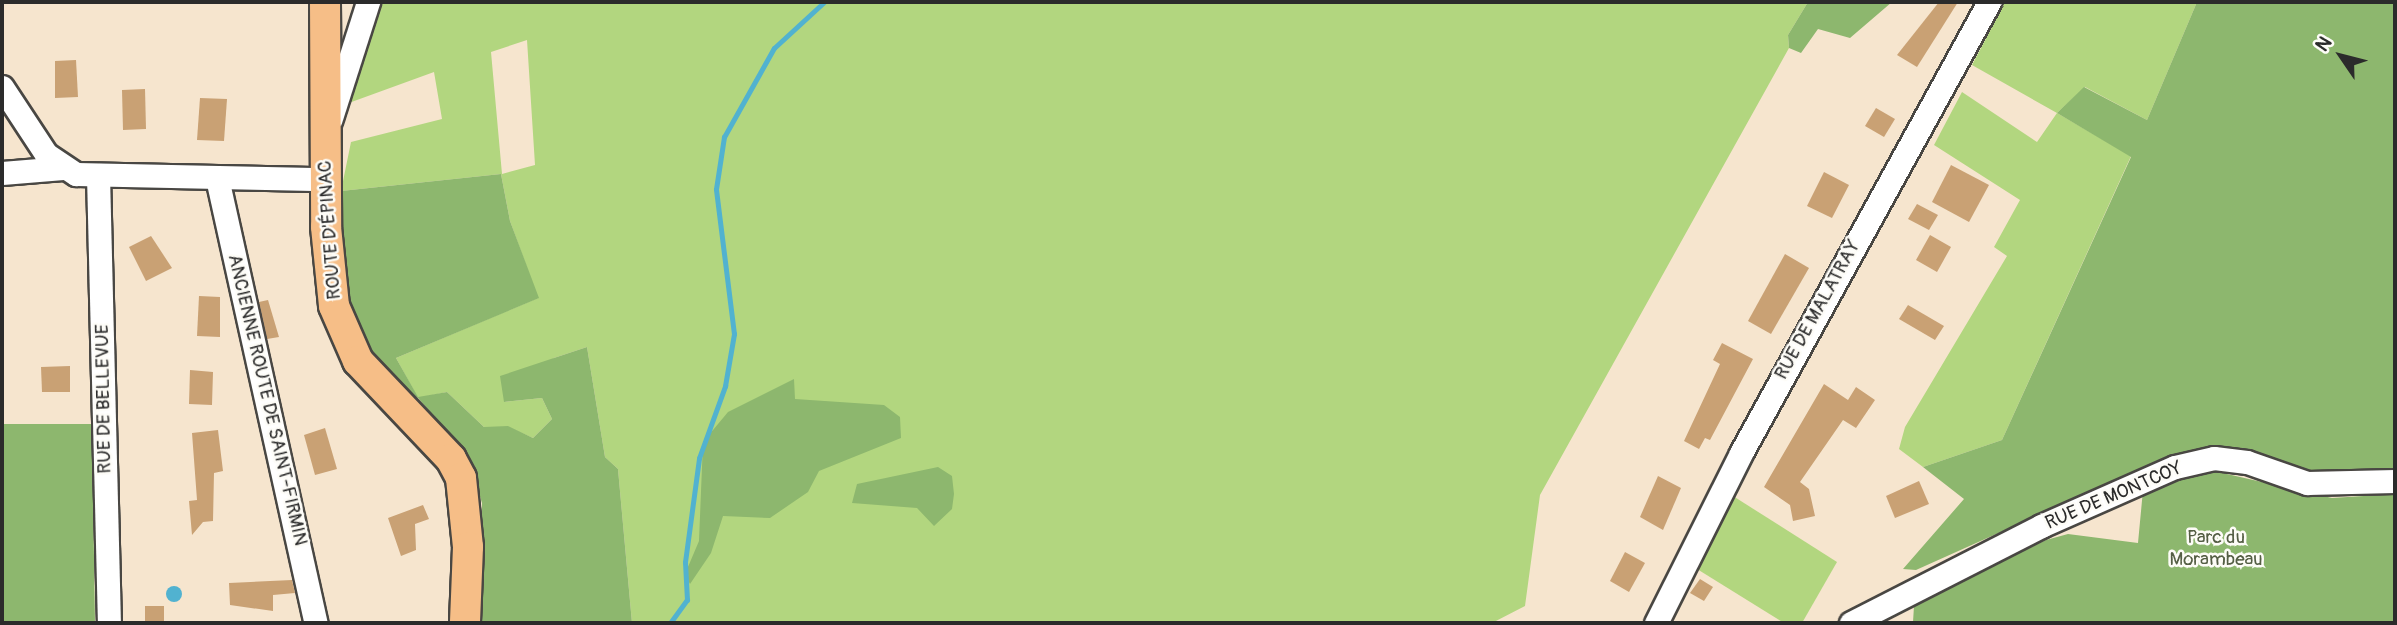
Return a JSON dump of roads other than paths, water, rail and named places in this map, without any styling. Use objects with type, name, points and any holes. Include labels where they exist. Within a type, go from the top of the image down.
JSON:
[{"type":"main road","name":"ROUTE D'ÉPINAC","points":[[325,2],[324,137],[330,278],[344,335],[374,381],[451,459],[461,478],[468,547],[465,623]]},
{"type":"street","points":[[324,137],[369,2]]},
{"type":"street","name":"RUE DE MALATRAY","points":[[1656,623],[1741,453],[1989,2]]},
{"type":"street","points":[[2,87],[24,127],[63,168]]},
{"type":"street","points":[[2,173],[63,168],[98,175],[325,179]]},
{"type":"street","name":"RUE DE BELLEVUE","points":[[98,175],[109,623]]},
{"type":"street","name":"ANCIENNE ROUTE DE SAINT-FIRMIN","points":[[217,178],[316,623]]},
{"type":"street","name":"RUE DE MONTCOY","points":[[1851,623],[2041,526],[2175,467],[2214,458],[2247,462],[2307,483],[2395,481]]},
{"type":"water","points":[[171,586],[177,586],[182,594],[180,600],[171,602],[166,597],[166,591]]},
{"type":"waterway","points":[[670,623],[687,600],[685,562],[699,458],[725,386],[734,334],[716,189],[724,137],[774,48],[824,2]]},
{"type":"park label","name":"Parc du Morambeau","points":[[2216,549]]}]
